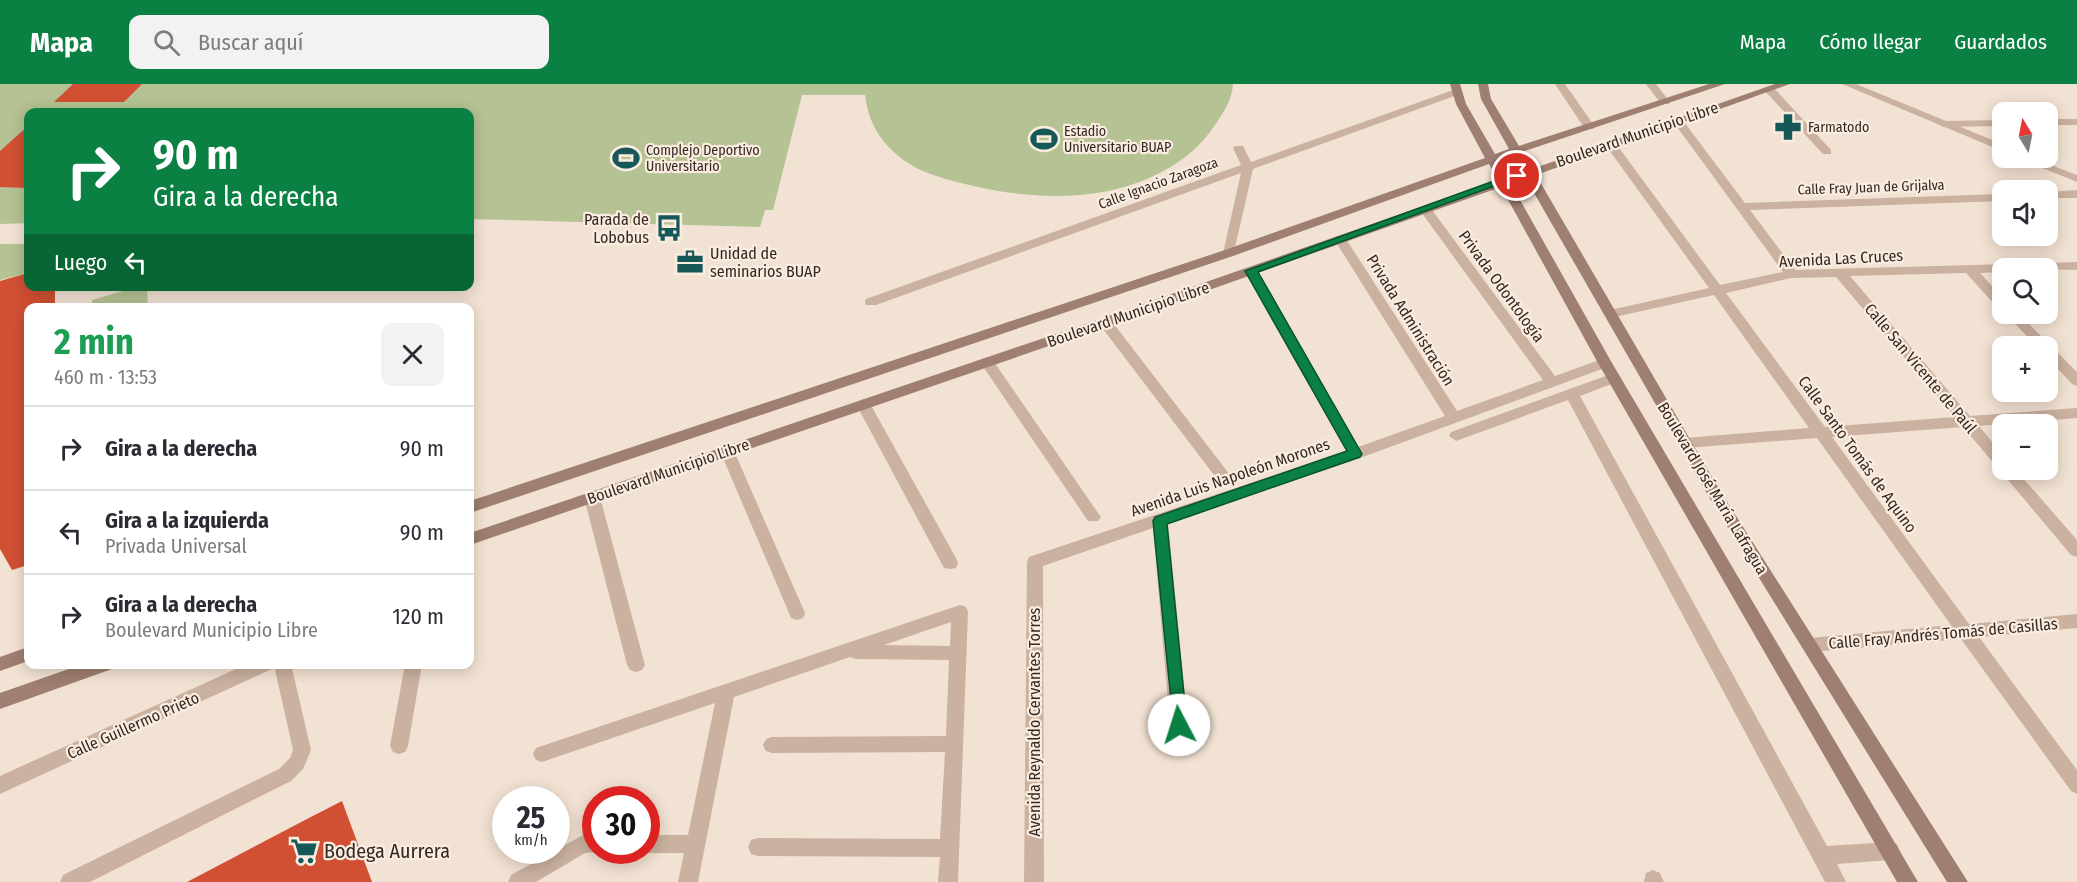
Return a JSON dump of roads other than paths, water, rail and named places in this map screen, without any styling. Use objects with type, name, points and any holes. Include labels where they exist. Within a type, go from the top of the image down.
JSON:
[{"type":"main road","name":"Boulevard Municipio Libre","points":[[474,506],[1229,253],[1517,150],[1720,84]]},
{"type":"main road","name":"Boulevard Municipio Libre","points":[[474,538],[1105,322],[1504,180],[1785,84]]},
{"type":"main road","name":"Boulevard José María Lafragua","points":[[1482,85],[1486,99],[1685,442],[1958,882]]},
{"type":"main road","name":"Boulevard José María Lafragua","points":[[1456,88],[1492,159],[1605,363],[1908,882]]},
{"type":"main road","points":[[0,664],[24,655]]},
{"type":"main road","points":[[0,701],[92,669]]},
{"type":"street","points":[[1560,84],[1589,127]]},
{"type":"street","points":[[1651,84],[1665,102]]},
{"type":"street","points":[[1847,84],[1992,144]]},
{"type":"street","name":"Calle Ignacio Zaragoza","points":[[871,302],[1248,167],[1456,88]]},
{"type":"street","points":[[1769,89],[1827,152]]},
{"type":"street","points":[[1677,120],[1791,274]]},
{"type":"street","points":[[2058,122],[2077,122]]},
{"type":"street","points":[[1943,124],[1992,123]]},
{"type":"street","name":"Calle Santo Tomás de Aquino","points":[[1610,143],[2077,785]]},
{"type":"street","points":[[1229,253],[1248,167],[1239,148]]},
{"type":"street","points":[[2049,168],[2077,179]]},
{"type":"street","points":[[2058,195],[2077,194]]},
{"type":"street","name":"Calle Fray Juan de Grijalva","points":[[1741,207],[1992,197]]},
{"type":"street","name":"Privada Odontología","points":[[1425,209],[1552,382]]},
{"type":"street","name":"Privada Administración","points":[[1340,239],[1454,418]]},
{"type":"street","name":"Avenida Las Cruces","points":[[1610,314],[1791,274],[2077,266]]},
{"type":"street","points":[[1969,269],[1992,293]]},
{"type":"street","points":[[1251,271],[1355,454]]},
{"type":"street","name":"Calle San Vicente de Paúl","points":[[1840,273],[1992,451]]},
{"type":"street","points":[[1105,322],[1222,475]]},
{"type":"street","points":[[2022,324],[2034,336]]},
{"type":"street","points":[[2058,361],[2077,381]]},
{"type":"street","points":[[987,362],[1093,517]]},
{"type":"street","name":"Avenida Luis Napoleón Morones","points":[[1035,562],[1355,454],[1605,363]]},
{"type":"street","points":[[1456,436],[1614,378]]},
{"type":"street","points":[[1572,394],[1836,882]]},
{"type":"street","points":[[863,404],[950,563]]},
{"type":"street","points":[[1685,442],[2077,413]]},
{"type":"street","points":[[727,451],[797,613]]},
{"type":"street","points":[[2017,480],[2077,550]]},
{"type":"street","points":[[592,496],[636,665]]},
{"type":"street","points":[[1160,521],[1179,725]]},
{"type":"street","name":"Avenida Reynaldo Cervantes Torres","points":[[1034,882],[1035,562]]},
{"type":"street","points":[[542,754],[960,612],[948,882]]},
{"type":"street","name":"Calle Fray Andrés Tomás de Casillas","points":[[1810,645],[2077,621]]},
{"type":"street","points":[[844,651],[959,653]]},
{"type":"street","name":"Calle Guillermo Prieto","points":[[0,785],[255,669]]},
{"type":"street","points":[[70,882],[285,775],[297,764],[302,750],[283,669]]},
{"type":"street","points":[[399,746],[413,669]]},
{"type":"street","points":[[688,882],[726,692]]},
{"type":"street","points":[[772,745],[954,744]]},
{"type":"street","points":[[518,882],[582,844]]},
{"type":"street","points":[[660,844],[696,844]]},
{"type":"street","points":[[758,847],[950,848]]},
{"type":"street","points":[[1822,856],[1890,851]]},
{"type":"place","name":"Farmatodo","points":[[1788,127]]},
{"type":"place","name":"Estadio Universitario BUAP","points":[[1044,139]]},
{"type":"place","name":"Complejo Deportivo Universitario","points":[[626,158]]},
{"type":"place","name":"Parada de Lobobus","points":[[669,228]]},
{"type":"place","name":"Unidad de seminarios BUAP","points":[[690,262]]},
{"type":"place","name":"Bodega Aurrera","points":[[304,851]]}]
